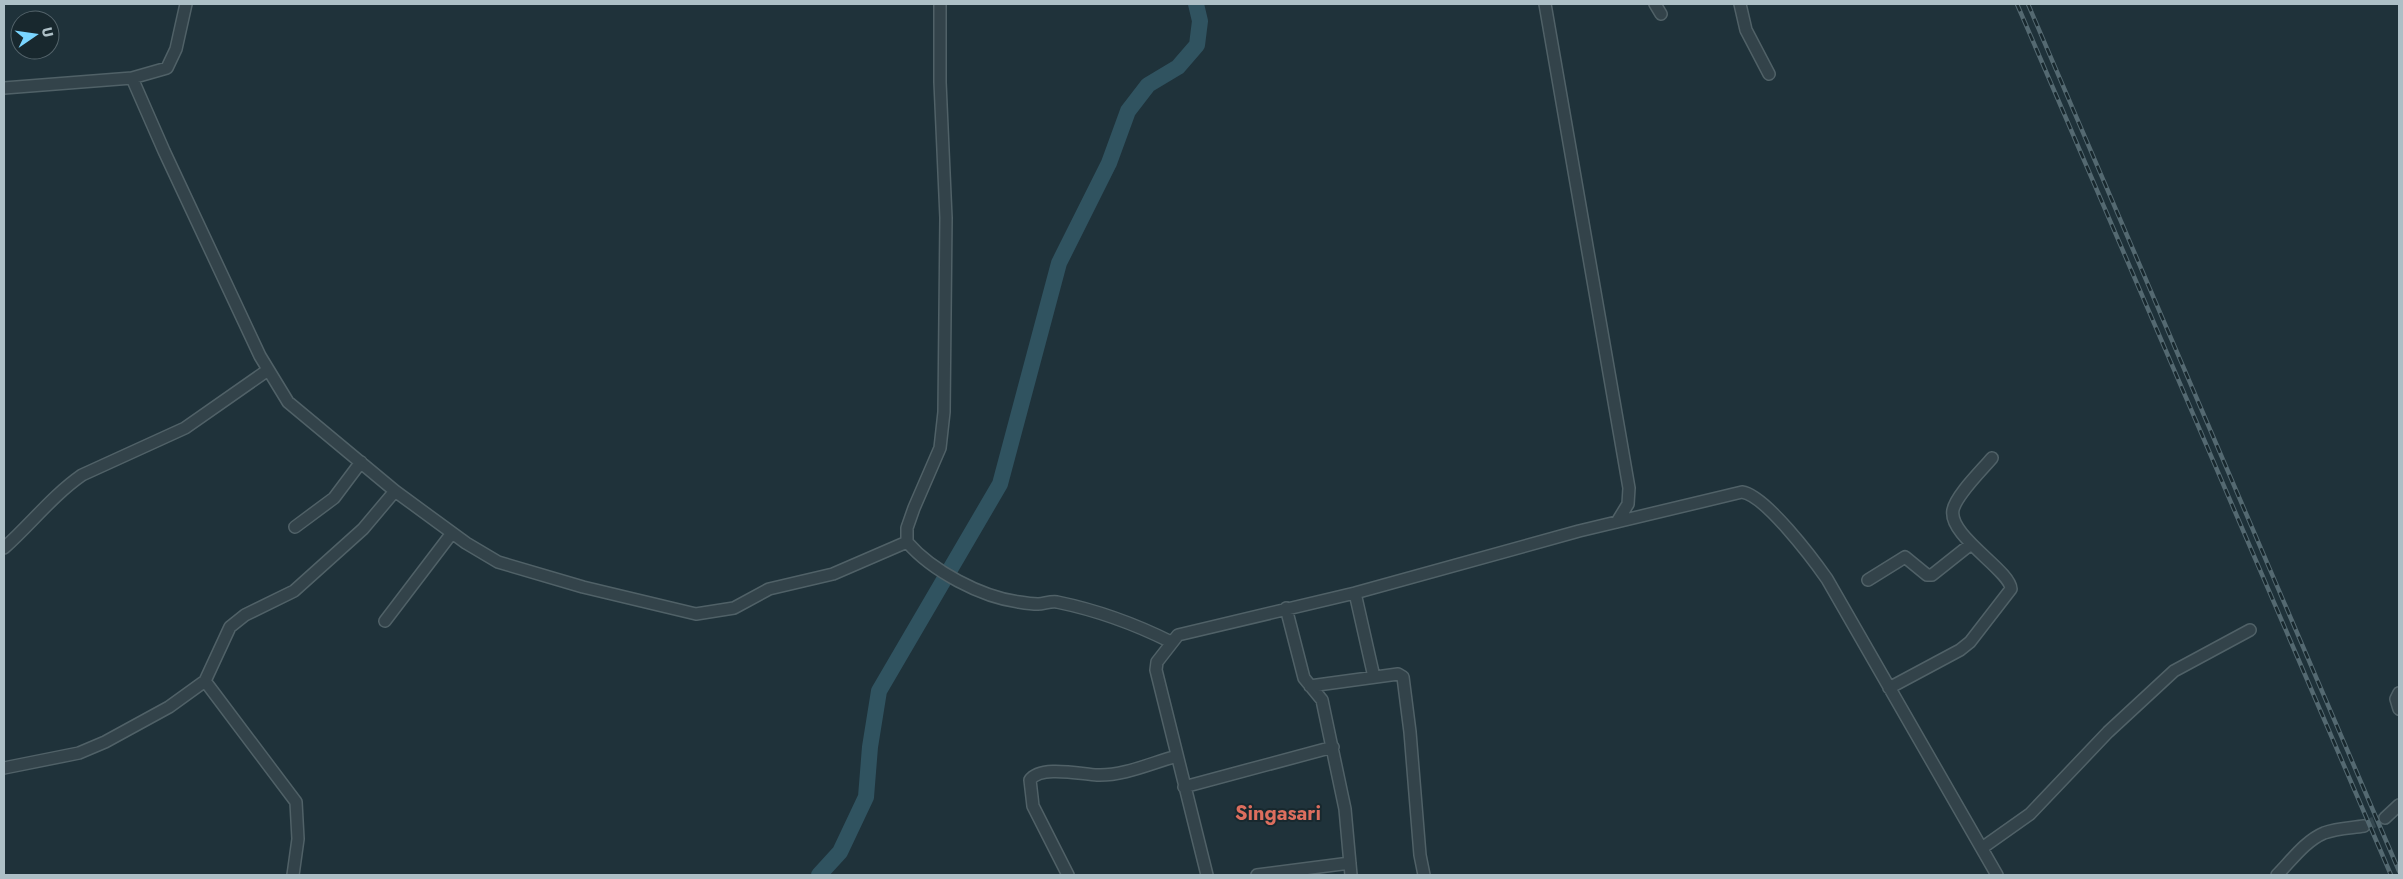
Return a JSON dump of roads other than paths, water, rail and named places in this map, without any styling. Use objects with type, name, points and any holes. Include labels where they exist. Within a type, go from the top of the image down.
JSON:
[{"type":"street","points":[[4,88],[132,78],[167,68],[176,49],[186,4]]},
{"type":"street","points":[[940,4],[940,82],[946,218],[944,412],[940,448],[914,508],[908,528],[907,542],[928,563],[970,587],[1008,600],[1038,604],[1054,601],[1092,611],[1147,630],[1171,642]]},
{"type":"street","points":[[1545,4],[1629,488],[1628,504],[1617,522]]},
{"type":"street","points":[[1655,4],[1662,14]]},
{"type":"street","points":[[1740,4],[1746,30],[1768,74]]},
{"type":"street","points":[[132,78],[164,151],[268,370],[288,402],[395,491],[452,533],[498,562],[592,589],[696,614],[734,608],[769,589],[833,574],[907,542]]},
{"type":"street","points":[[4,548],[25,530],[68,485],[82,475],[185,428],[268,370]]},
{"type":"street","points":[[1889,688],[1960,650],[1970,642],[2011,590],[2007,578],[1971,544],[1954,520],[1954,509],[1992,458]]},
{"type":"street","points":[[295,527],[334,498],[361,462]]},
{"type":"street","points":[[4,768],[79,753],[105,742],[169,707],[205,681],[230,627],[244,616],[294,591],[363,528],[395,491]]},
{"type":"street","points":[[1207,875],[1156,670],[1158,662],[1178,635],[1355,593],[1617,522],[1742,492],[1751,494],[1762,503],[1814,560],[1827,579],[1997,875]]},
{"type":"street","points":[[385,621],[452,533]]},
{"type":"street","points":[[1868,580],[1905,557],[1927,575],[1932,575],[1971,544]]},
{"type":"street","points":[[1355,593],[1374,677]]},
{"type":"street","points":[[1286,608],[1299,664],[1310,686],[1322,700],[1345,810],[1351,875]]},
{"type":"street","points":[[1982,848],[2030,814],[2108,732],[2174,671],[2250,630]]},
{"type":"street","points":[[1310,686],[1398,674],[1404,679],[1419,845],[1424,875]]},
{"type":"street","points":[[205,681],[296,802],[298,839],[293,875]]},
{"type":"street","points":[[2399,693],[2396,699],[2399,709]]},
{"type":"street","points":[[1184,787],[1333,747]]},
{"type":"street","points":[[1068,875],[1033,806],[1030,780],[1032,776],[1051,771],[1100,775],[1127,771],[1177,756]]},
{"type":"street","points":[[2385,818],[2399,804]]},
{"type":"street","points":[[2277,875],[2319,836],[2334,830],[2364,826]]},
{"type":"street","points":[[1257,875],[1350,863]]},
{"type":"waterway","points":[[819,875],[840,852],[866,797],[870,747],[879,691],[1000,484],[1059,263],[1109,163],[1128,111],[1148,85],[1178,67],[1197,45],[1200,21],[1196,4]]},
{"type":"tunnel","points":[[2364,826],[2385,818]]},
{"type":"railway","points":[[2017,4],[2391,875]]},
{"type":"railway","points":[[2028,4],[2399,871]]},
{"type":"district","name":"Singasari","points":[[1278,813]]}]
